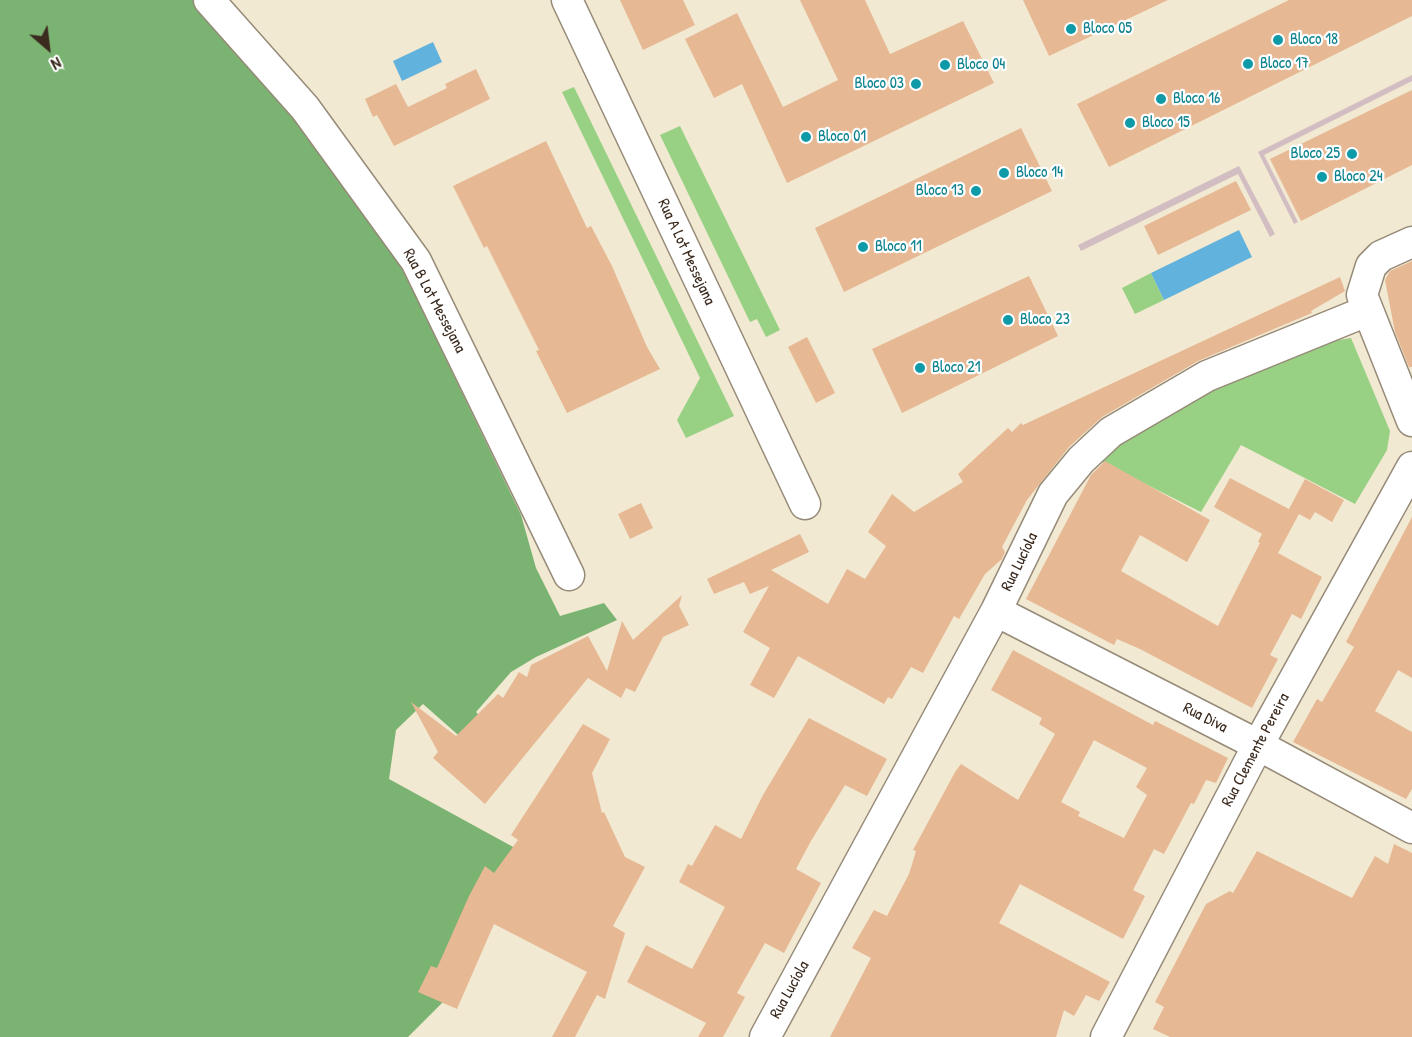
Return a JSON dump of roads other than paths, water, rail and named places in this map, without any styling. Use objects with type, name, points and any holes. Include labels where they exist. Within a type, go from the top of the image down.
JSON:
[{"type":"street","name":"Rua B Lot Messejana","points":[[209,0],[305,108],[416,261],[569,575]]},
{"type":"street","name":"Rua A Lot Messejana","points":[[567,0],[805,504]]},
{"type":"street","points":[[1412,242],[1381,256],[1371,266],[1362,294],[1412,420]]},
{"type":"street","name":"Rua Lucíola","points":[[765,1037],[996,611],[1053,494],[1081,460],[1111,432],[1207,376],[1367,310]]},
{"type":"street","name":"Rua Clemente Pereira","points":[[1106,1037],[1258,745],[1412,467]]},
{"type":"street","name":"Rua Diva","points":[[996,611],[1258,745],[1412,828]]},
{"type":"water","points":[[433,42],[442,62],[402,81],[393,61]]},
{"type":"water","points":[[1239,230],[1252,257],[1164,300],[1151,273]]},
{"type":"place","name":"Bloco 05","points":[[1071,29]]},
{"type":"place","name":"Bloco 18","points":[[1278,40]]},
{"type":"place","name":"Bloco 17","points":[[1248,64]]},
{"type":"place","name":"Bloco 04","points":[[945,65]]},
{"type":"place","name":"Bloco 03","points":[[916,84]]},
{"type":"place","name":"Bloco 16","points":[[1161,99]]},
{"type":"place","name":"Bloco 15","points":[[1130,123]]},
{"type":"place","name":"Bloco 01","points":[[806,137]]},
{"type":"place","name":"Bloco 25","points":[[1352,154]]},
{"type":"place","name":"Bloco 14","points":[[1004,173]]},
{"type":"place","name":"Bloco 24","points":[[1322,177]]},
{"type":"place","name":"Bloco 13","points":[[976,191]]},
{"type":"place","name":"Bloco 11","points":[[863,247]]},
{"type":"place","name":"Bloco 23","points":[[1008,320]]},
{"type":"place","name":"Bloco 21","points":[[920,368]]}]
